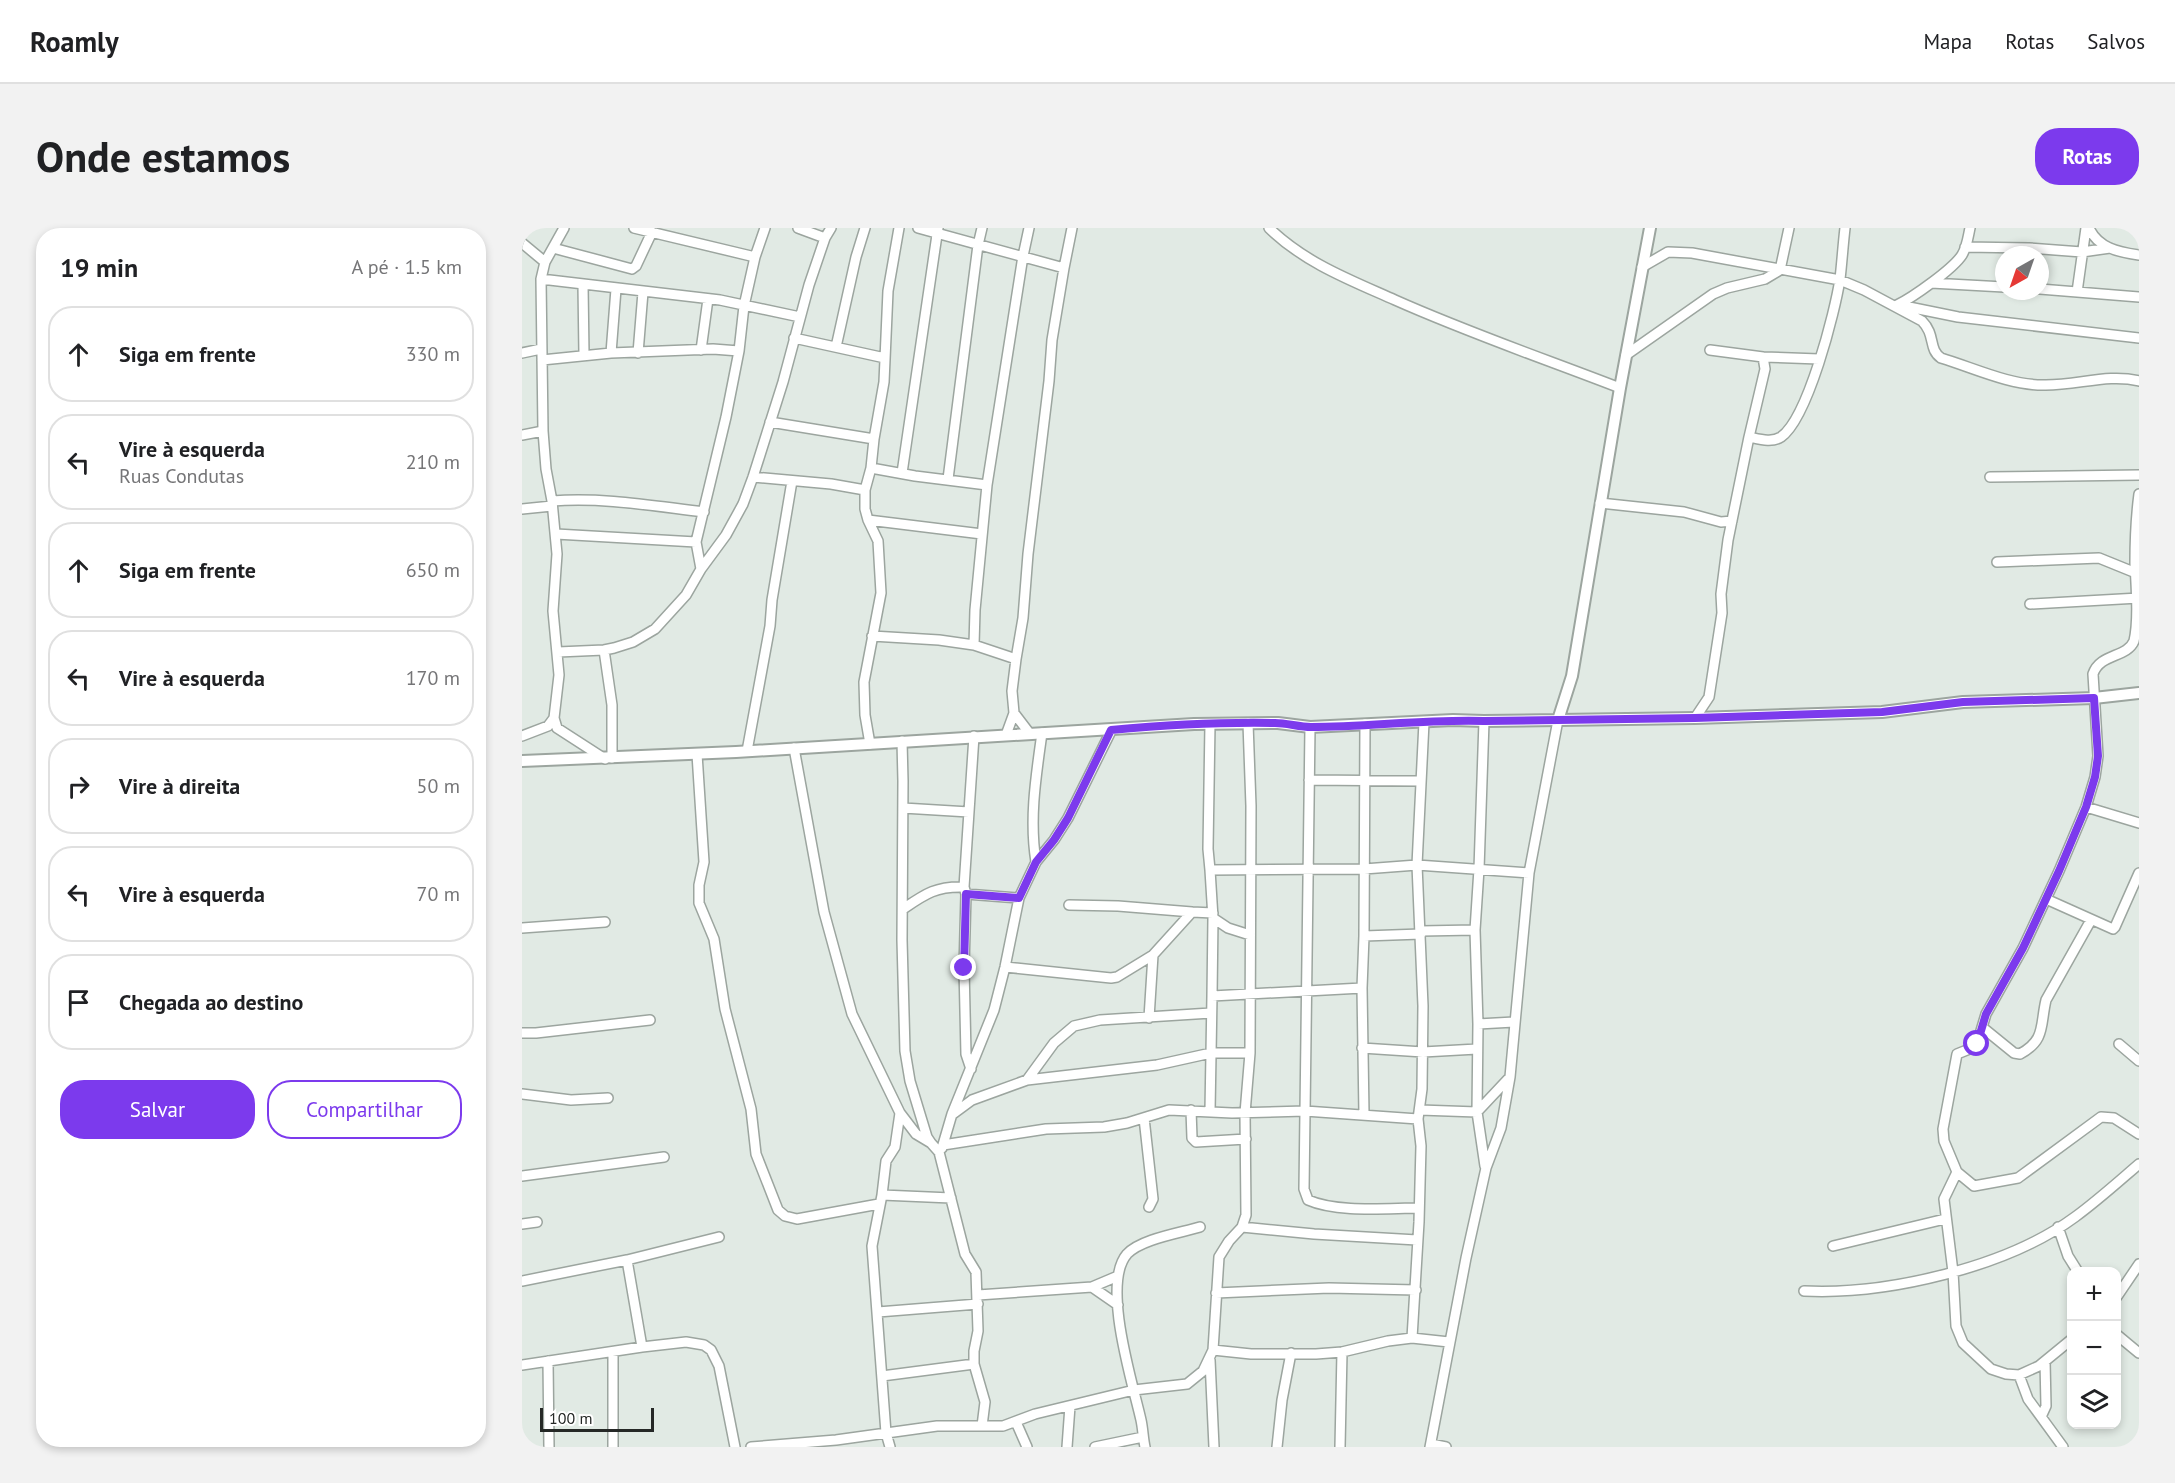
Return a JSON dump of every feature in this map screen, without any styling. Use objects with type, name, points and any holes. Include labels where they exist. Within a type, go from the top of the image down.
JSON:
[{"type":"street","points":[[564,228],[545,262],[541,279],[543,431],[557,554],[554,611],[558,683],[554,718],[557,728],[608,758]]},
{"type":"street","points":[[634,228],[755,257]]},
{"type":"street","points":[[701,569],[696,542],[726,417],[739,351],[744,306],[755,257],[765,228]]},
{"type":"street","points":[[798,228],[825,238]]},
{"type":"street","points":[[558,652],[604,650],[633,642],[656,629],[686,595],[701,569],[730,529],[753,477],[800,317],[825,238],[831,228]]},
{"type":"street","points":[[836,347],[856,257],[865,228]]},
{"type":"street","points":[[870,744],[864,691],[880,597],[880,580],[878,541],[868,520],[865,490],[871,468],[883,392],[887,301],[899,228]]},
{"type":"street","points":[[918,228],[938,230],[978,245],[1064,268]]},
{"type":"street","points":[[948,479],[982,228]]},
{"type":"street","points":[[974,645],[987,485],[1029,228]]},
{"type":"street","points":[[1006,735],[1014,713],[1012,691],[1023,618],[1052,340],[1072,228]]},
{"type":"street","points":[[1269,228],[1292,249],[1356,283],[1458,327],[1620,388]]},
{"type":"street","points":[[1446,1447],[1430,1445],[1486,1168],[1502,1128],[1510,1077],[1529,873],[1558,720],[1572,676],[1620,388],[1650,228]]},
{"type":"street","points":[[1626,355],[1713,294],[1727,288],[1765,279],[1780,270],[1789,228]]},
{"type":"street","points":[[1749,437],[1770,440],[1779,438],[1786,432],[1802,408],[1819,359],[1840,280],[1845,228]]},
{"type":"street","points":[[1896,305],[1931,283],[1958,260],[1965,247],[1970,228]]},
{"type":"street","points":[[2087,228],[2094,239],[2110,248],[2139,255]]},
{"type":"street","points":[[2077,292],[2087,228]]},
{"type":"street","points":[[553,248],[632,269],[636,266],[648,230]]},
{"type":"street","points":[[902,473],[938,230]]},
{"type":"street","points":[[522,243],[545,262]]},
{"type":"street","points":[[1965,247],[2082,252],[2110,248]]},
{"type":"street","points":[[1642,267],[1668,252],[1692,253],[1840,280],[1896,305],[1922,321],[1929,328],[1937,356],[2018,383],[2041,386],[2067,385],[2114,377],[2139,381]]},
{"type":"street","points":[[541,279],[708,299],[800,317]]},
{"type":"street","points":[[1931,283],[1995,286]]},
{"type":"street","points":[[583,285],[584,355]]},
{"type":"street","points":[[611,353],[616,289]]},
{"type":"street","points":[[2049,290],[2139,297]]},
{"type":"street","points":[[638,353],[643,292]]},
{"type":"street","points":[[701,351],[708,299]]},
{"type":"street","points":[[1896,305],[1958,317],[2139,339]]},
{"type":"street","points":[[794,338],[885,358]]},
{"type":"street","points":[[522,353],[541,348]]},
{"type":"street","points":[[542,360],[611,353],[713,349],[739,351]]},
{"type":"street","points":[[1710,350],[1763,357],[1819,359]]},
{"type":"street","points":[[1695,718],[1709,697],[1722,614],[1721,594],[1732,521],[1764,369],[1763,357]]},
{"type":"street","points":[[770,422],[874,439]]},
{"type":"street","points":[[522,435],[543,431]]},
{"type":"street","points":[[871,468],[987,485]]},
{"type":"street","points":[[1990,477],[2139,475]]},
{"type":"street","points":[[753,477],[831,484],[865,490]]},
{"type":"street","points":[[747,751],[770,626],[772,600],[792,481]]},
{"type":"street","points":[[2139,494],[2136,516],[2138,597],[2136,634],[2130,648],[2098,663],[2092,680],[2098,756],[2095,777],[2086,807],[2023,948],[1986,1014],[1977,1044],[1961,1051],[1955,1059],[1943,1129],[1944,1141],[1957,1172],[1971,1184],[1978,1186],[2018,1178],[2101,1117],[2114,1118],[2139,1134]]},
{"type":"street","points":[[522,509],[572,499],[620,501],[704,512]]},
{"type":"street","points":[[1600,503],[1684,512],[1721,522],[1732,521]]},
{"type":"street","points":[[868,520],[982,534]]},
{"type":"street","points":[[556,534],[696,542]]},
{"type":"street","points":[[1997,562],[2092,557],[2137,568]]},
{"type":"street","points":[[2030,604],[2138,597]]},
{"type":"street","points":[[872,636],[939,640],[974,645],[1016,659]]},
{"type":"street","points":[[604,650],[612,705],[608,758]]},
{"type":"street","points":[[525,761],[747,751],[1210,724],[1278,723],[1310,727],[1453,720],[1695,718],[1882,712],[1963,702],[2094,698],[2139,693]]},
{"type":"street","points":[[1014,713],[1030,734]]},
{"type":"street","points":[[522,736],[535,733],[548,726],[554,718]]},
{"type":"street","points":[[1484,721],[1475,930],[1478,1024],[1476,1112],[1481,1129],[1486,1168]]},
{"type":"street","points":[[1412,1338],[1416,1290],[1421,1146],[1419,1114],[1423,1052],[1421,932],[1417,865],[1424,722]]},
{"type":"street","points":[[1214,1447],[1211,1355],[1219,1257],[1229,1240],[1242,1227],[1246,1215],[1245,1113],[1250,1053],[1251,777],[1248,723]]},
{"type":"street","points":[[1210,724],[1208,849],[1213,915],[1210,1111]]},
{"type":"street","points":[[1364,1114],[1362,988],[1365,724]]},
{"type":"street","points":[[1310,727],[1304,1189],[1308,1200],[1315,1203],[1361,1209],[1419,1208]]},
{"type":"street","points":[[940,1156],[952,1114],[991,1019],[1005,967],[1019,898],[1036,862],[1068,818],[1111,730]]},
{"type":"street","points":[[1036,862],[1033,839],[1034,806],[1042,734]]},
{"type":"street","points":[[971,1069],[966,1054],[964,968],[965,890],[974,736]]},
{"type":"street","points":[[902,741],[903,1006],[906,1059],[913,1092],[927,1137],[940,1156],[965,1254],[976,1272],[978,1331],[974,1364],[985,1402],[982,1426]]},
{"type":"street","points":[[794,748],[824,912],[852,1014],[900,1113],[916,1134],[932,1143]]},
{"type":"street","points":[[697,753],[704,862],[699,885],[699,903],[712,934],[725,1009],[751,1109],[756,1154],[778,1210],[789,1218],[797,1219],[880,1199],[951,1198]]},
{"type":"street","points":[[1310,780],[1420,782]]},
{"type":"street","points":[[2086,807],[2139,823]]},
{"type":"street","points":[[903,808],[969,812]]},
{"type":"street","points":[[1210,870],[1364,869],[1417,865],[1529,873]]},
{"type":"street","points":[[2046,899],[2109,928],[2115,927],[2139,873]]},
{"type":"street","points":[[903,909],[933,890],[949,886],[1019,898]]},
{"type":"street","points":[[1069,905],[1213,915],[1224,926],[1250,935]]},
{"type":"street","points":[[1005,967],[1117,977],[1153,955],[1192,912]]},
{"type":"street","points":[[1982,1027],[2014,1053],[2020,1054],[2037,1041],[2041,1033],[2042,1014],[2046,1000],[2091,920]]},
{"type":"street","points":[[522,928],[605,922]]},
{"type":"street","points":[[1364,936],[1475,930]]},
{"type":"street","points":[[1149,1018],[1153,955]]},
{"type":"street","points":[[1212,996],[1362,988]]},
{"type":"street","points":[[1028,1080],[1054,1043],[1074,1026],[1100,1020],[1211,1012]]},
{"type":"street","points":[[522,1033],[650,1020]]},
{"type":"street","points":[[1478,1024],[1514,1022]]},
{"type":"street","points":[[2119,1044],[2139,1061]]},
{"type":"street","points":[[1362,1048],[1423,1052],[1477,1049]]},
{"type":"street","points":[[952,1114],[972,1100],[1028,1080],[1157,1065],[1211,1053],[1250,1053]]},
{"type":"street","points":[[944,1145],[1046,1129],[1104,1127],[1169,1110],[1364,1114],[1476,1112],[1510,1077]]},
{"type":"street","points":[[522,1094],[571,1100],[609,1098]]},
{"type":"street","points":[[1191,1110],[1192,1138],[1196,1142],[1246,1139]]},
{"type":"street","points":[[890,1447],[886,1432],[872,1246],[886,1161],[895,1147],[900,1113]]},
{"type":"street","points":[[1144,1118],[1153,1199],[1149,1207]]},
{"type":"street","points":[[1481,1129],[1502,1128]]},
{"type":"street","points":[[522,1176],[664,1157]]},
{"type":"street","points":[[1804,1291],[1836,1293],[1920,1280],[1953,1272],[2015,1251],[2074,1218],[2139,1164]]},
{"type":"street","points":[[1957,1172],[1944,1199],[1953,1272],[1956,1326],[1963,1343],[1991,1370],[2019,1375],[2039,1366],[2067,1343]]},
{"type":"street","points":[[1833,1246],[1945,1219]]},
{"type":"street","points":[[522,1224],[537,1222]]},
{"type":"street","points":[[1095,1447],[1144,1442],[1142,1424],[1122,1344],[1118,1276],[1123,1261],[1135,1248],[1200,1227]]},
{"type":"street","points":[[1242,1227],[1417,1240]]},
{"type":"street","points":[[2058,1227],[2068,1256],[2075,1267]]},
{"type":"street","points":[[522,1281],[627,1260],[718,1237]]},
{"type":"street","points":[[627,1260],[642,1347]]},
{"type":"street","points":[[2121,1291],[2139,1264]]},
{"type":"street","points":[[878,1312],[1092,1287],[1118,1276]]},
{"type":"street","points":[[1092,1287],[1118,1305]]},
{"type":"street","points":[[1216,1293],[1329,1288],[1416,1290]]},
{"type":"street","points":[[1211,1355],[1342,1352],[1412,1338],[1449,1342]]},
{"type":"street","points":[[2121,1338],[2139,1353]]},
{"type":"street","points":[[522,1365],[642,1347],[696,1342],[711,1350],[719,1366],[735,1447]]},
{"type":"street","points":[[1340,1447],[1342,1352]]},
{"type":"street","points":[[613,1353],[613,1447]]},
{"type":"street","points":[[1277,1447],[1291,1353]]},
{"type":"street","points":[[751,1447],[791,1445],[937,1426],[1003,1426],[1035,1414],[1134,1390],[1187,1384],[1203,1371],[1211,1355]]},
{"type":"street","points":[[548,1361],[549,1447]]},
{"type":"street","points":[[2041,1417],[2046,1406],[2045,1361]]},
{"type":"street","points":[[882,1376],[974,1364]]},
{"type":"street","points":[[2019,1375],[2028,1400],[2063,1447]]},
{"type":"street","points":[[1066,1447],[1070,1406]]},
{"type":"street","points":[[1016,1422],[1027,1447]]},
{"type":"route","points":[[964,968],[966,894],[1019,898],[1036,862],[1068,818],[1111,730],[1194,724],[1278,723],[1310,727],[1453,720],[1695,718],[1882,712],[1963,702],[2094,698],[2098,756],[2095,777],[2086,807],[2023,948],[1986,1014],[1977,1044]]}]
